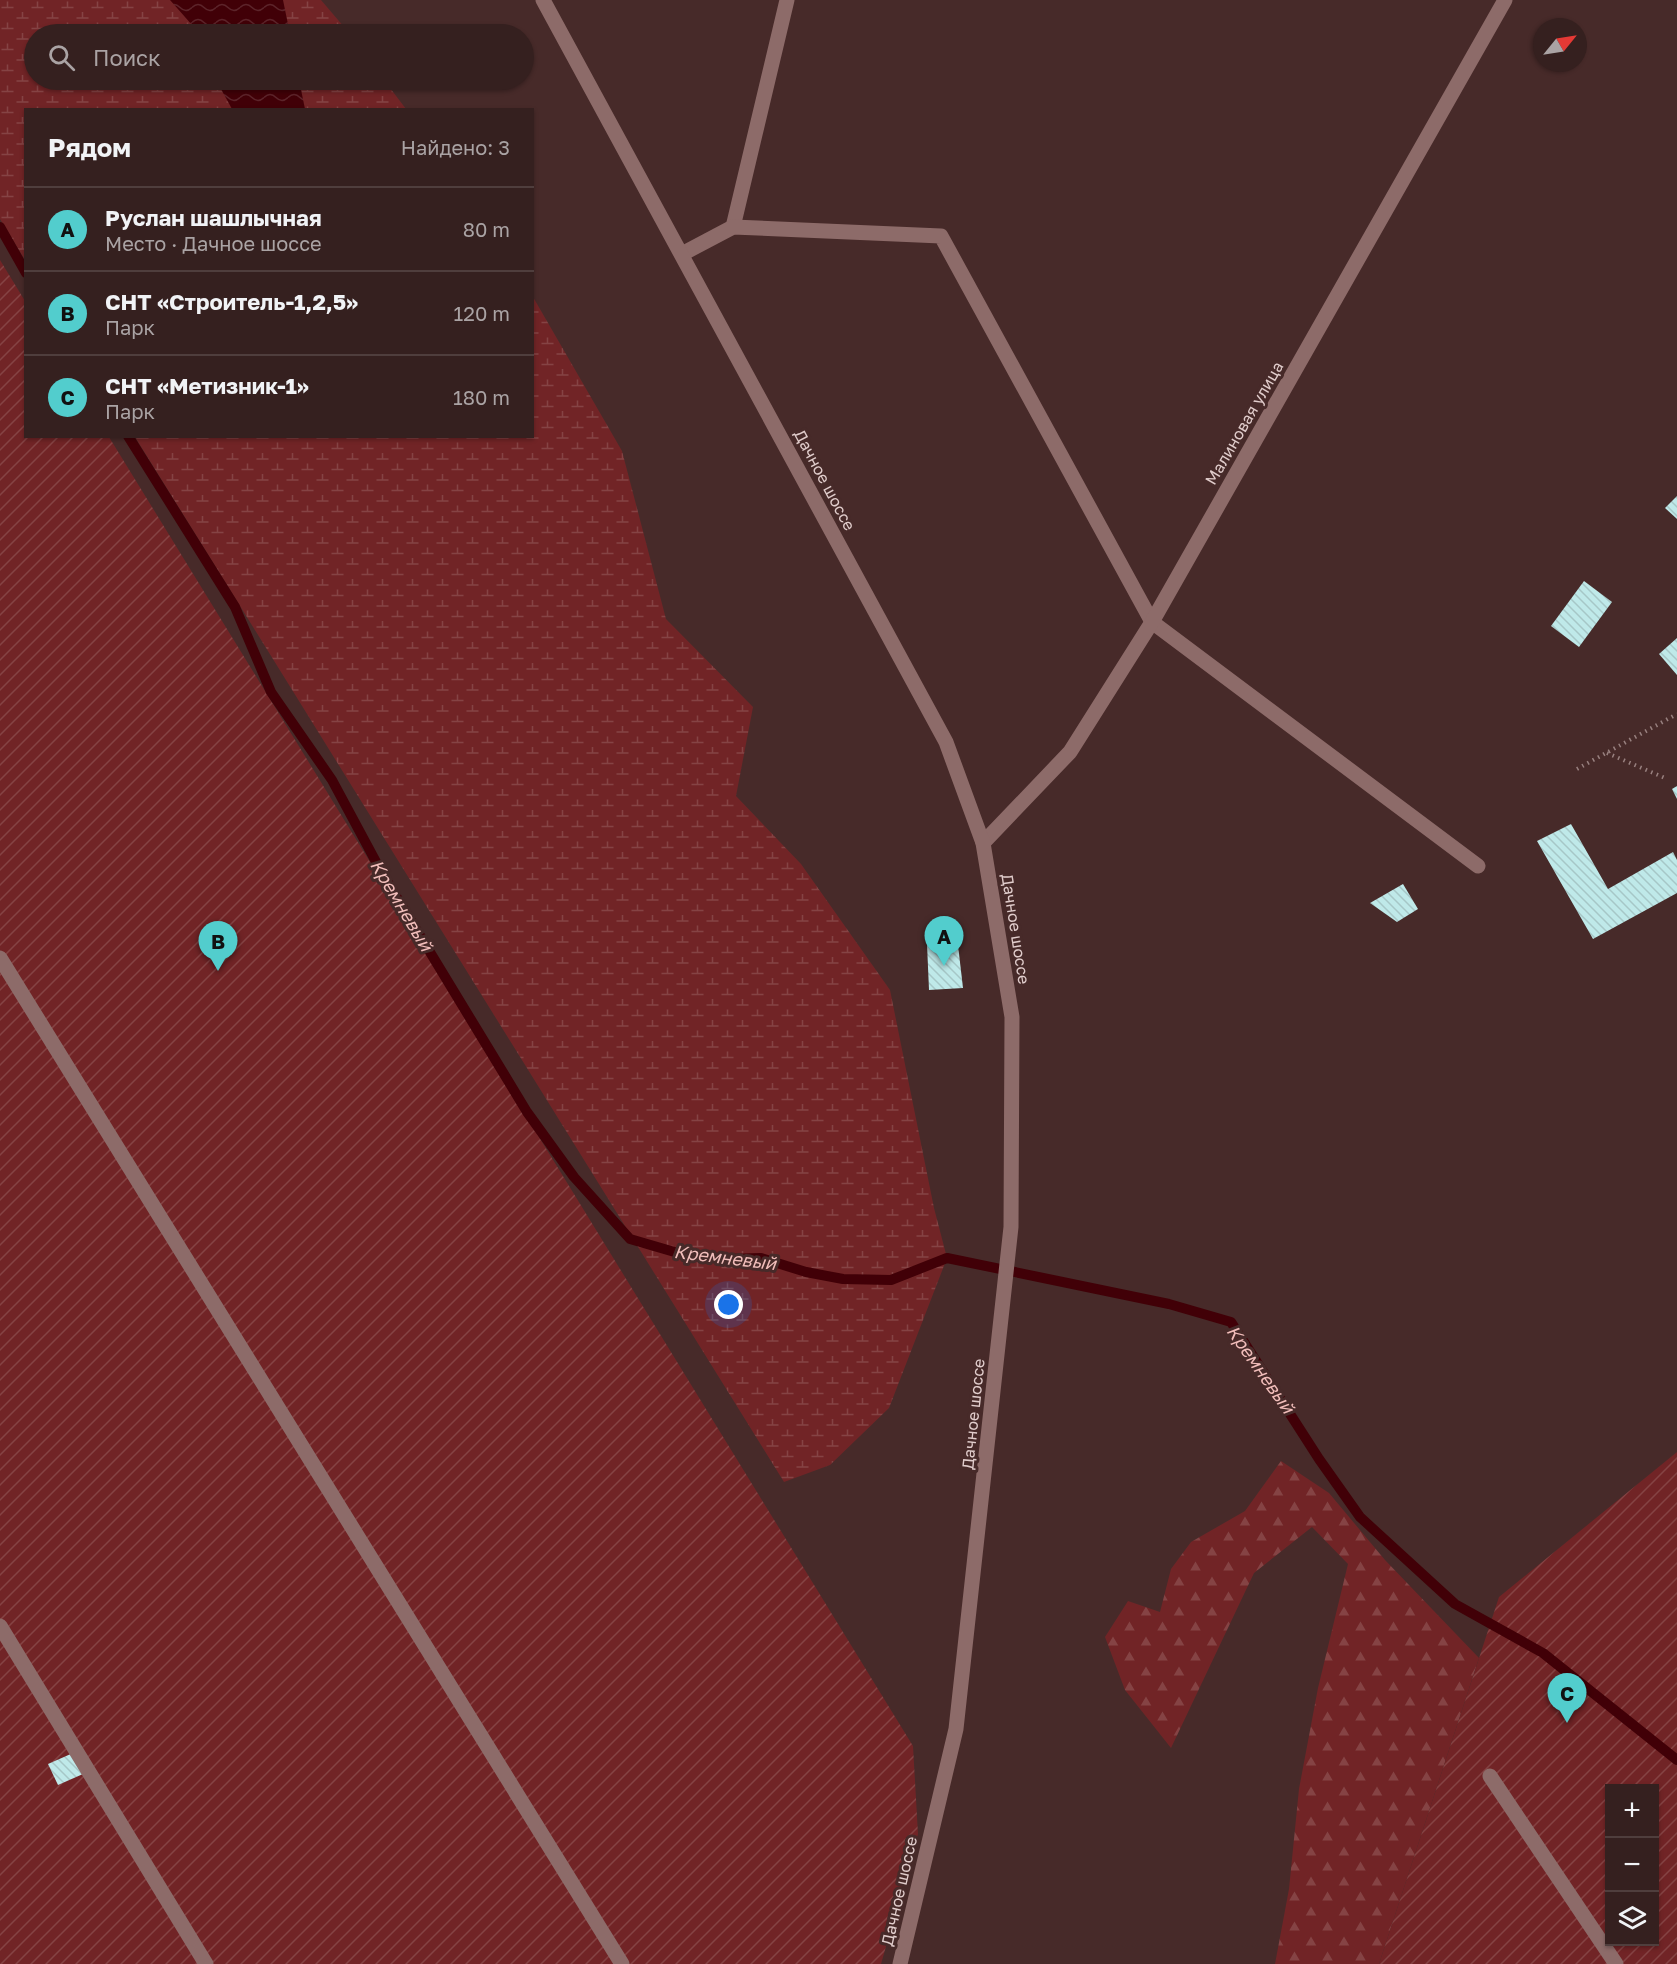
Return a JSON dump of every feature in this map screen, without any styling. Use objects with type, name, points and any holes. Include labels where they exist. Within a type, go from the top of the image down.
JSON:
[{"type":"main road","name":"Дачное шоссе","points":[[543,0],[946,742],[983,843],[1012,1017],[1011,1227],[956,1729],[900,1964]]},
{"type":"main road","points":[[733,227],[788,0]]},
{"type":"main road","name":"Малиновая улица","points":[[983,843],[1070,752],[1152,622],[1505,0]]},
{"type":"main road","points":[[682,254],[733,227],[941,236],[1152,622],[1478,866]]},
{"type":"main road","points":[[0,958],[622,1964]]},
{"type":"main road","points":[[0,1626],[206,1964]]},
{"type":"main road","points":[[1490,1776],[1616,1964]]},
{"type":"path","points":[[1577,769],[1677,714]]},
{"type":"path","points":[[1606,753],[1665,778]]},
{"type":"green space","points":[[0,0],[321,0],[341,24],[24,24],[24,90],[392,90],[405,108],[24,108],[24,258],[0,219]]},
{"type":"green space","points":[[0,260],[24,299],[24,438],[110,438],[913,1746],[918,1834],[881,1964],[0,1964]]},
{"type":"green space","points":[[534,299],[622,451],[666,619],[753,707],[736,796],[801,864],[890,990],[934,1208],[947,1258],[889,1408],[830,1465],[784,1482],[136,438],[534,438]]},
{"type":"green space","points":[[1677,1452],[1677,1964],[1379,1964],[1499,1597]]},
{"type":"green space","points":[[1281,1461],[1329,1493],[1385,1560],[1479,1658],[1379,1964],[1275,1964],[1289,1889],[1299,1789],[1318,1688],[1348,1564],[1312,1527],[1254,1573],[1171,1748],[1125,1690],[1105,1637],[1128,1601],[1160,1612],[1171,1569],[1191,1542],[1245,1511]]},
{"type":"water","points":[[170,0],[283,0],[288,24],[191,24]]},
{"type":"water","points":[[222,90],[301,90],[305,108],[231,108]]},
{"type":"building","points":[[1677,496],[1677,519],[1665,508]]},
{"type":"building","points":[[1584,581],[1612,602],[1579,647],[1551,626]]},
{"type":"building","points":[[1677,638],[1677,675],[1659,654]]},
{"type":"building","points":[[1677,786],[1677,799],[1672,789]]},
{"type":"building","points":[[1571,824],[1608,889],[1673,852],[1677,860],[1677,893],[1593,939],[1537,841]]},
{"type":"building","points":[[1403,884],[1418,909],[1397,922],[1370,903]]},
{"type":"building","points":[[927,944],[958,945],[963,988],[929,990]]},
{"type":"building","points":[[73,1753],[83,1774],[58,1785],[48,1764]]},
{"type":"waterway","name":"Кремневый","points":[[0,227],[24,269]]},
{"type":"waterway","name":"Кремневый","points":[[129,438],[235,607],[271,692],[332,780],[382,873],[527,1112],[574,1177],[630,1239],[678,1253],[725,1259],[761,1258],[806,1272],[843,1279],[891,1280],[947,1258],[1169,1304],[1231,1322],[1319,1459],[1360,1517],[1455,1604],[1543,1653],[1677,1760]]},
{"type":"place","name":"Руслан шашлычная","points":[[944,966]]},
{"type":"place","name":"СНТ «Строитель-1,2,5»","points":[[218,971]]},
{"type":"place","name":"СНТ «Метизник-1»","points":[[1567,1723]]}]
